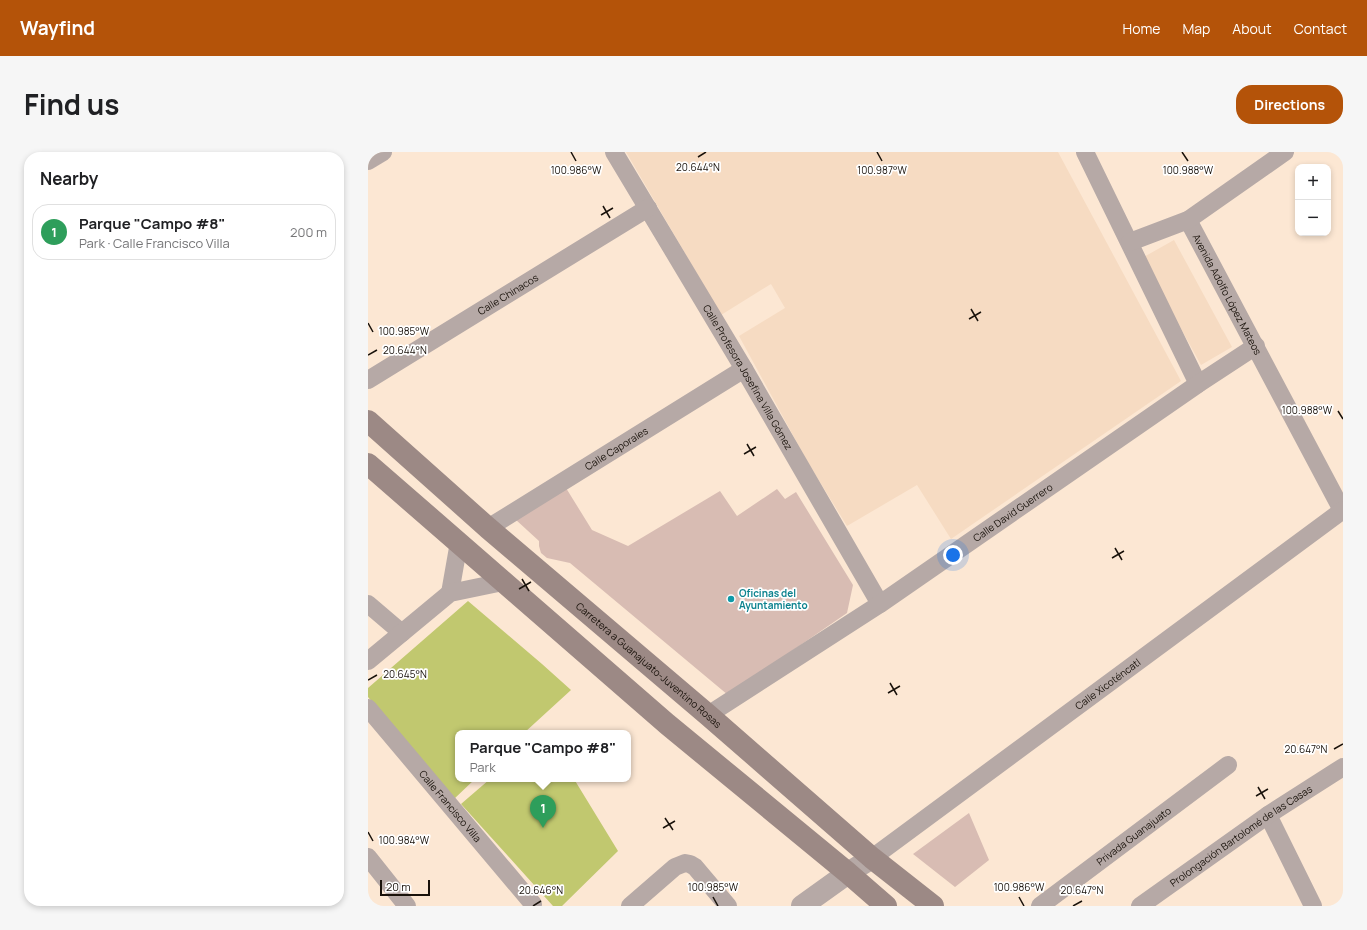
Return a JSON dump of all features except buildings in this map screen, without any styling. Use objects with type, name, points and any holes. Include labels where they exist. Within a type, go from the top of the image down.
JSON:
[{"type":"main road","name":"Carretera a Guanajuato-Juventino Rosas","points":[[368,421],[488,528],[708,715],[872,858],[933,906]]},
{"type":"main road","points":[[368,464],[667,724],[886,906]]},
{"type":"main road","points":[[615,679],[636,654]]},
{"type":"street","points":[[368,161],[383,152]]},
{"type":"street","name":"Calle Profesora Josefina Villa Gómez","points":[[614,152],[744,369],[880,604]]},
{"type":"street","points":[[1085,152],[1198,384]]},
{"type":"street","points":[[1130,242],[1188,220],[1285,152]]},
{"type":"street","name":"Calle Chinacos","points":[[368,380],[648,208]]},
{"type":"street","name":"Avenida Adolfo López Mateos","points":[[1188,220],[1343,511]]},
{"type":"street","name":"Calle David Guerrero","points":[[708,715],[880,604],[1198,384],[1256,346]]},
{"type":"street","name":"Calle Caporales","points":[[488,528],[744,369]]},
{"type":"street","name":"Calle Xicoténcatl","points":[[872,858],[1343,511]]},
{"type":"street","points":[[450,593],[459,542]]},
{"type":"street","points":[[368,661],[450,593],[503,582]]},
{"type":"street","points":[[368,604],[402,633]]},
{"type":"street","name":"Calle Francisco Villa","points":[[368,708],[533,904]]},
{"type":"street","name":"Privada Guanajuato","points":[[1040,906],[1228,765]]},
{"type":"street","name":"Prolongación Bartolomé de las Casas","points":[[1140,906],[1268,815],[1343,767]]},
{"type":"street","points":[[1268,815],[1313,906]]},
{"type":"street","points":[[368,857],[407,906]]},
{"type":"street","points":[[802,906],[848,873],[872,858]]},
{"type":"street","points":[[630,906],[675,867],[685,863],[695,867],[728,906]]},
{"type":"shaded area","points":[[626,152],[1058,152],[1181,381],[951,539],[917,485],[847,526],[807,461],[739,336],[785,308],[771,284],[721,315]]},
{"type":"shaded area","points":[[1174,240],[1232,347],[1201,365],[1142,258]]},
{"type":"green space","points":[[468,601],[571,690],[527,730],[455,730],[455,782],[472,782],[454,799],[368,697],[368,688]]},
{"type":"green space","points":[[487,782],[576,782],[618,851],[562,906],[553,906],[461,804]]},
{"type":"place","name":"Oficinas del Ayuntamiento","points":[[731,599]]},
{"type":"place","name":"Parque \"Campo #8\"","points":[[543,828]]}]
